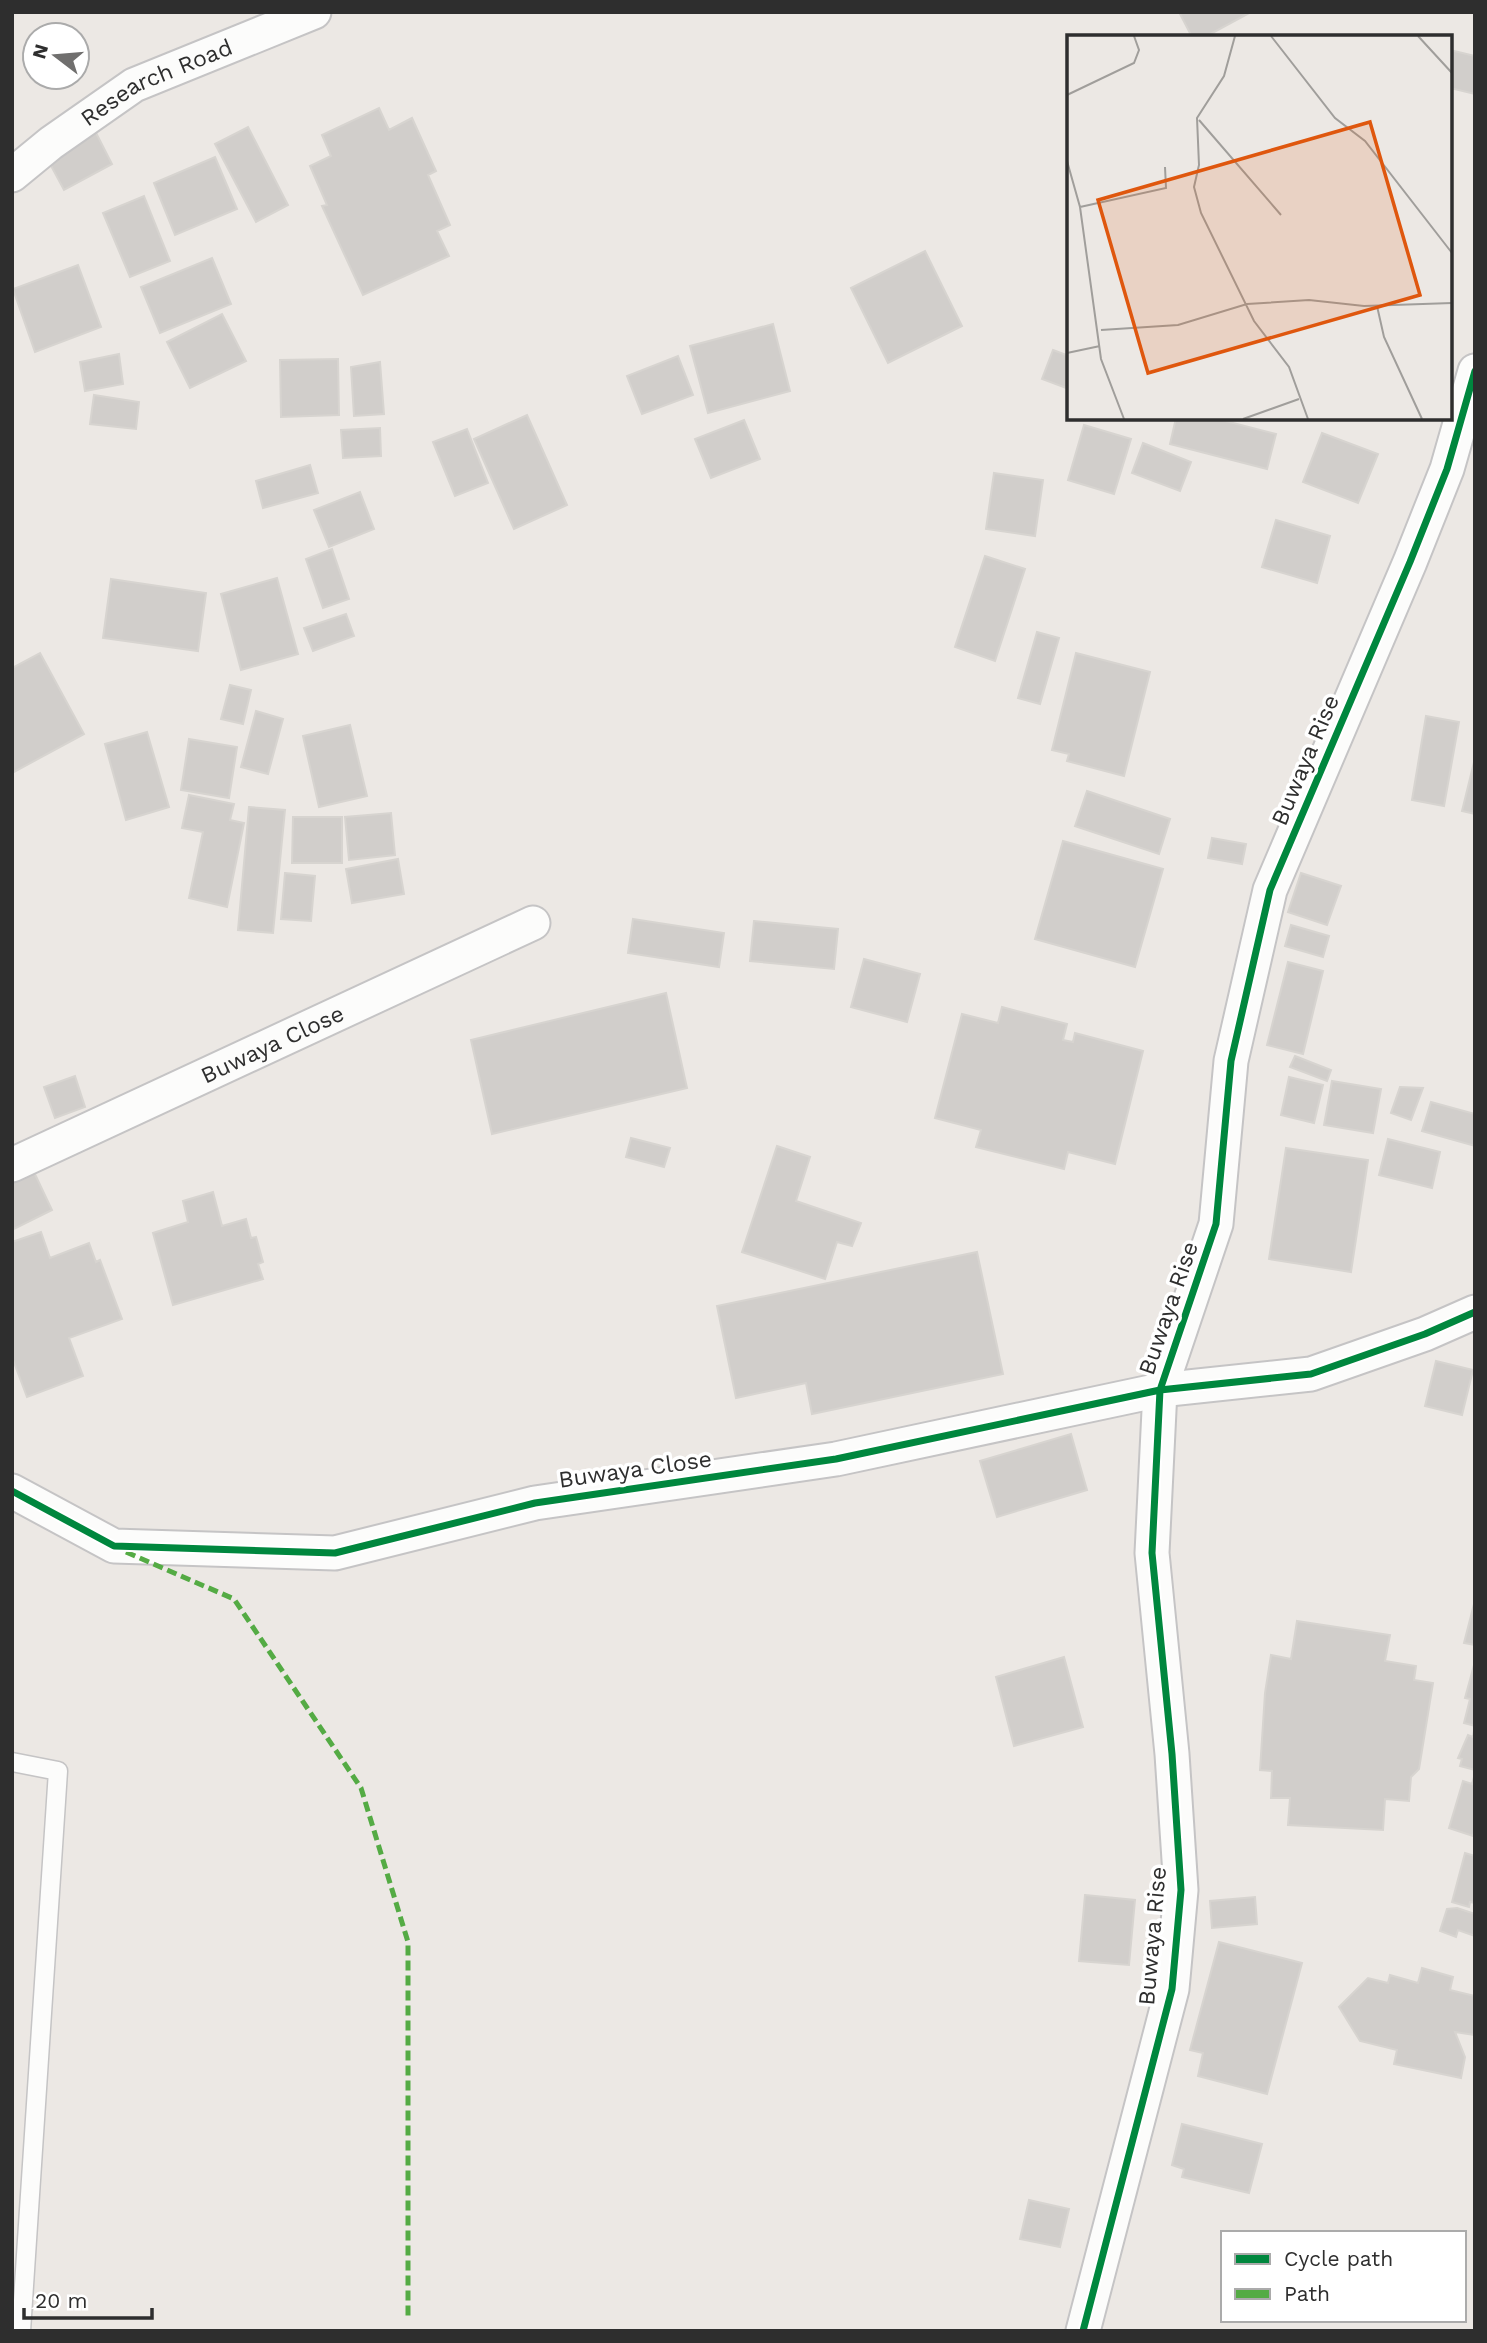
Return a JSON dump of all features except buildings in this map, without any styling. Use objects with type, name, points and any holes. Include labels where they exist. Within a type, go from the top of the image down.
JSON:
[{"type":"street","name":"Research Road","points":[[12,175],[51,143],[134,85],[314,12]]},
{"type":"street","name":"Buwaya Rise","points":[[1083,2331],[1172,1989],[1181,1890],[1172,1754],[1152,1553],[1160,1390],[1216,1224],[1231,1061],[1270,890],[1447,469],[1475,371]]},
{"type":"street","name":"Buwaya Close","points":[[12,1165],[533,923]]},
{"type":"street","name":"Buwaya Close","points":[[12,1491],[114,1546],[335,1553],[536,1503],[836,1459],[1160,1390],[1311,1374],[1425,1334],[1475,1312]]},
{"type":"lane","points":[[12,1762],[58,1771],[21,2331]]},
{"type":"marked path","points":[[126,1552],[234,1599],[361,1788],[408,1942],[408,2318]]},
{"type":"cycle path","points":[[1083,2331],[1172,1989],[1181,1890],[1172,1754],[1152,1553],[1160,1390],[1216,1224],[1231,1061],[1270,890],[1447,469],[1475,371]]},
{"type":"cycle path","points":[[12,1491],[114,1546],[335,1553],[535,1503],[836,1459],[1160,1390],[1311,1374],[1425,1334],[1475,1312]]}]
